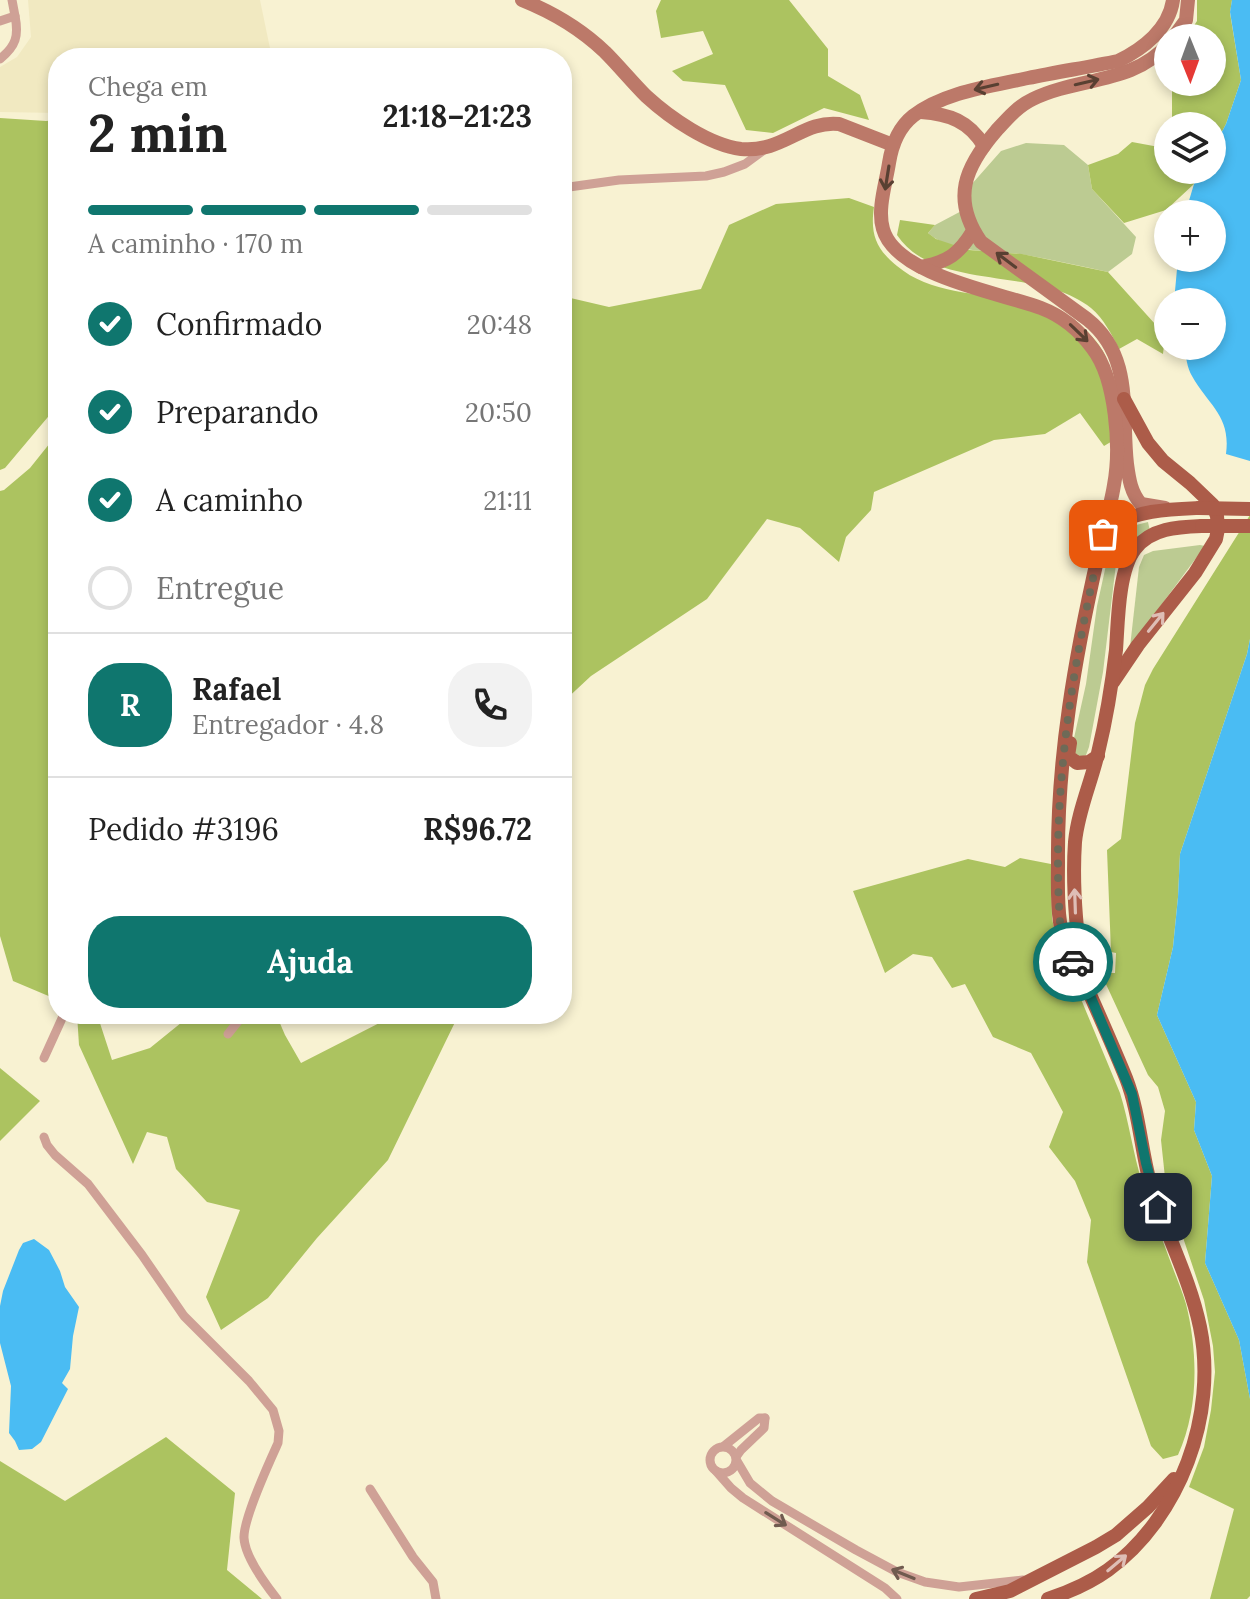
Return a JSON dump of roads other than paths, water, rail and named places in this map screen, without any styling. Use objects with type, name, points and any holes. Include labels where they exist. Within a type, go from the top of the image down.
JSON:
[{"type":"main road","points":[[522,0],[559,18],[584,35],[604,51],[648,98],[700,134],[721,144],[739,149],[766,148],[831,123],[893,145]]},
{"type":"main road","points":[[1048,1599],[1094,1579],[1121,1560],[1149,1530],[1170,1499],[1187,1464],[1202,1394],[1201,1331],[1193,1299],[1152,1187],[1132,1094],[1083,979],[1070,958],[1063,939],[1058,901],[1058,816],[1071,687],[1115,482],[1113,407],[1103,365],[1095,351],[1071,326],[1044,309],[946,278],[899,254],[883,231],[883,201],[893,145],[904,125],[920,111],[979,88],[1118,61],[1154,37],[1170,13],[1173,0]]},
{"type":"main road","points":[[1183,24],[1188,0]]},
{"type":"main road","points":[[1154,58],[1120,74],[1060,88],[1031,100],[1008,117],[975,157],[966,178],[966,207],[973,231],[981,242],[1107,338],[1117,361],[1124,399],[1126,453],[1133,492],[1141,504],[1177,509]]},
{"type":"main road","points":[[920,111],[950,117],[968,125],[984,146]]},
{"type":"main road","points":[[921,267],[950,259],[973,231]]},
{"type":"main road","points":[[1111,685],[1195,573],[1216,539],[1218,529],[1213,505],[1163,461],[1148,443],[1124,399]]},
{"type":"main road","points":[[1098,556],[1113,528],[1136,516],[1177,509],[1250,509]]},
{"type":"main road","points":[[1083,979],[1075,913],[1076,840],[1098,756],[1111,685],[1121,593],[1128,564],[1133,551],[1148,537],[1170,528],[1250,526]]},
{"type":"main road","points":[[1071,687],[1074,695],[1068,756],[1077,763],[1089,762],[1098,756]]},
{"type":"main road","points":[[976,1599],[1010,1591],[1116,1535],[1148,1507],[1187,1464]]},
{"type":"street","points":[[0,59],[16,42],[12,0]]},
{"type":"street","points":[[0,21],[15,16]]},
{"type":"street","points":[[572,187],[619,180],[706,176],[745,164],[766,148]]},
{"type":"street","points":[[44,1058],[59,1024]]},
{"type":"street","points":[[228,1034],[236,1024]]},
{"type":"street","points":[[44,1137],[55,1155],[88,1184],[184,1316],[249,1381],[273,1410],[279,1431],[278,1443],[244,1526],[244,1541],[248,1554],[277,1599]]},
{"type":"street","points":[[716,1471],[731,1471],[741,1450],[766,1425],[765,1418],[759,1418],[716,1449],[711,1455],[711,1464],[716,1471],[743,1498],[885,1588],[897,1599]]},
{"type":"street","points":[[724,1446],[732,1449],[750,1483],[772,1501],[897,1572],[925,1582],[959,1587],[1035,1578]]},
{"type":"street","points":[[370,1489],[413,1557],[433,1582],[436,1599]]},
{"type":"water","points":[[1232,0],[1250,0],[1250,461],[1226,454],[1227,441],[1222,421],[1192,376],[1187,360],[1226,360],[1226,288],[1175,288],[1177,272],[1226,272],[1226,200],[1189,200],[1194,184],[1226,184],[1226,124],[1241,80],[1230,12]]},
{"type":"water","points":[[1250,639],[1250,1399],[1239,1340],[1205,1263],[1212,1176],[1194,1130],[1196,1102],[1157,1015],[1173,947],[1180,854]]},
{"type":"water","points":[[34,1239],[49,1250],[65,1287],[79,1307],[70,1369],[62,1383],[68,1389],[41,1442],[32,1449],[19,1450],[9,1433],[11,1386],[0,1343],[0,1306],[19,1250],[23,1243]]}]
